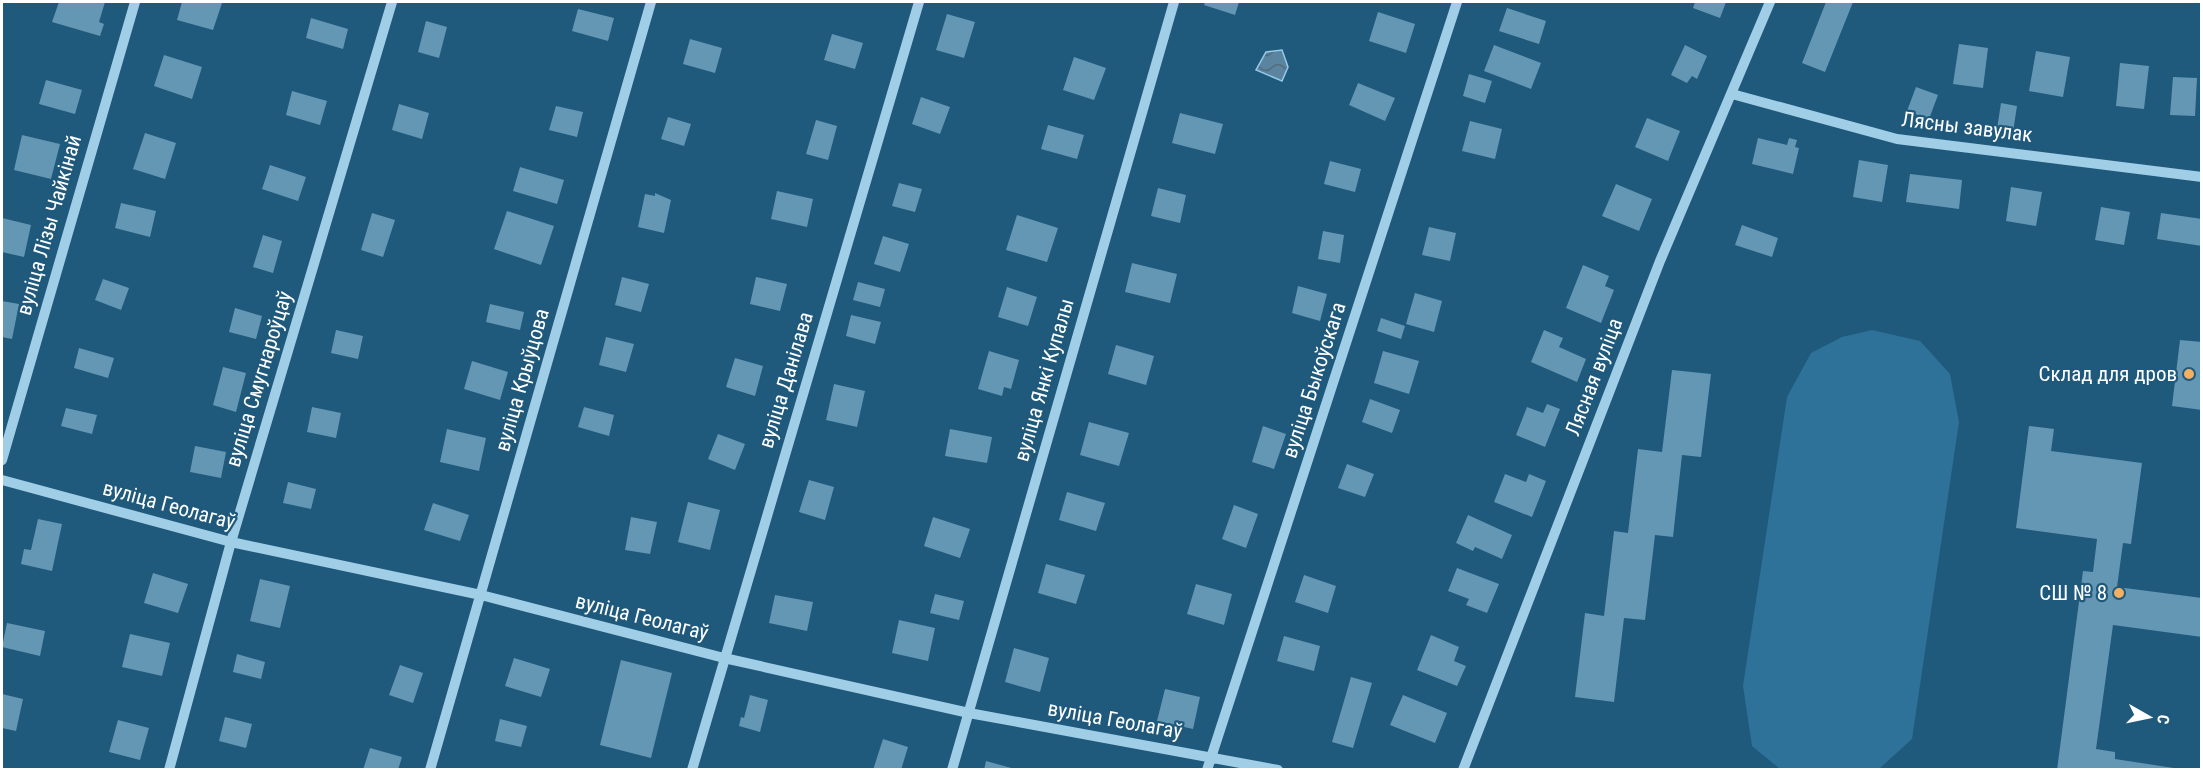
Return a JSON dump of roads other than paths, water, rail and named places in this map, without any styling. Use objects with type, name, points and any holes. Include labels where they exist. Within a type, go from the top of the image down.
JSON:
[{"type":"street","name":"вуліца Лізы Чайкінай","points":[[2,460],[135,2]]},
{"type":"street","name":"вуліца Смугнароўцаў","points":[[169,770],[231,542],[392,2]]},
{"type":"street","name":"вуліца Крыўцова","points":[[430,770],[651,2]]},
{"type":"street","name":"вуліца Данілава","points":[[692,770],[919,2]]},
{"type":"street","name":"вуліца Янкі Купалы","points":[[952,770],[1174,2]]},
{"type":"street","name":"вуліца Быкоўскага","points":[[1207,770],[1457,2]]},
{"type":"street","name":"Лясная вуліца","points":[[1463,770],[1655,271],[1770,2]]},
{"type":"street","name":"Лясны завулак","points":[[1732,94],[1897,139],[2202,177]]},
{"type":"street","name":"вуліца Геолагаў","points":[[2,480],[231,542],[481,595],[724,658],[969,713],[1278,770]]},
{"type":"water","points":[[1282,50],[1288,67],[1282,81],[1256,70],[1266,52]]},
{"type":"place","name":"Склад для дров","points":[[2189,374]]},
{"type":"place","name":"СШ № 8","points":[[2119,593]]}]
